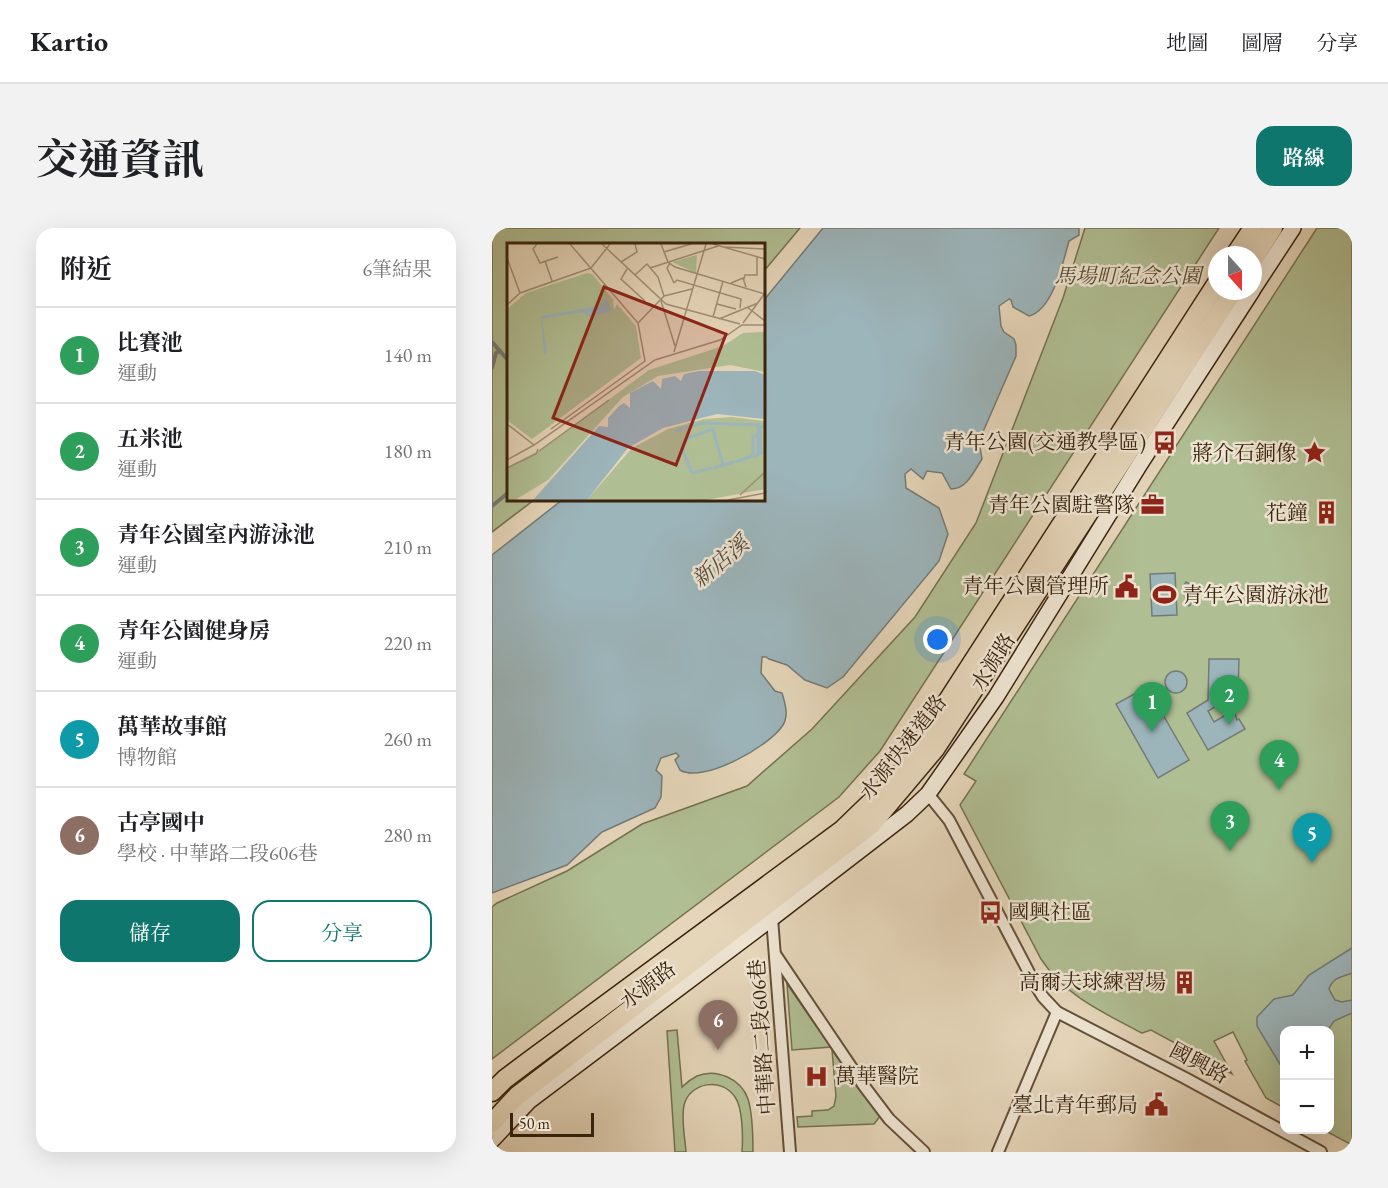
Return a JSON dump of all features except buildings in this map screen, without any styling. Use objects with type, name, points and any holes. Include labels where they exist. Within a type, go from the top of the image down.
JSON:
[{"type":"highway","points":[[1241,246],[1253,228]]},
{"type":"highway","points":[[1262,246],[1273,228]]},
{"type":"highway","name":"水源快速道路","points":[[492,1092],[505,1078],[842,830],[901,773],[1208,298]]},
{"type":"highway","name":"水源快速道路","points":[[492,1123],[517,1096],[871,825],[935,749],[1227,300]]},
{"type":"highway","points":[[492,1109],[526,1077],[592,1028],[636,991],[677,950]]},
{"type":"street","name":"水源路","points":[[1262,275],[1293,228]]},
{"type":"street","name":"水源路","points":[[492,1140],[528,1101],[772,918],[907,814],[928,794],[996,697],[1140,464],[1246,300]]},
{"type":"street","name":"國興路","points":[[928,794],[949,820],[1035,984],[1057,1012],[1321,1152]]},
{"type":"street","name":"中華路二段606巷","points":[[772,918],[790,1152]]},
{"type":"street","points":[[775,954],[883,1111],[924,1152]]},
{"type":"street","points":[[998,1152],[1057,1012]]},
{"type":"green space","points":[[492,228],[800,228],[765,270],[765,243],[507,243],[507,501],[533,501],[492,532]]},
{"type":"green space","name":"馬場町紀念公園","points":[[1085,228],[1219,228],[880,751],[839,797],[492,1059],[492,907],[567,871],[642,824],[747,786],[812,729],[915,617],[976,523],[1063,298]]},
{"type":"green space","points":[[1317,228],[1352,228],[1352,1145],[1331,1134],[1334,1134],[1334,1026],[1280,1026],[1280,1106],[1266,1098],[1245,1061],[1247,1060],[1233,1032],[1214,1041],[1232,1074],[1151,1030],[1142,1033],[1100,1011],[1062,983],[1041,959],[960,805],[976,781],[964,774]]},
{"type":"green space","points":[[787,984],[831,1047],[792,1050]]},
{"type":"green space","points":[[677,1030],[682,1087],[697,1076],[712,1073],[727,1077],[740,1086],[750,1105],[753,1152],[742,1152],[741,1116],[735,1097],[722,1087],[707,1085],[699,1087],[687,1097],[683,1116],[686,1152],[675,1152],[667,1031]]},
{"type":"green space","points":[[832,1050],[881,1115],[874,1124],[798,1127],[797,1117],[812,1116],[812,1111],[828,1110],[834,1106],[836,1096]]},
{"type":"water","name":"新店溪","points":[[823,228],[1079,228],[1079,235],[1069,241],[1056,284],[1045,305],[1029,316],[1013,307],[1009,299],[999,306],[1001,326],[1004,332],[1014,339],[1016,356],[979,441],[982,459],[970,478],[961,486],[951,489],[942,473],[927,471],[923,479],[911,469],[905,474],[906,488],[939,508],[948,534],[939,561],[843,677],[827,688],[805,680],[787,665],[762,657],[761,673],[775,691],[782,693],[785,705],[785,721],[776,734],[735,761],[704,772],[690,773],[680,770],[675,760],[679,756],[676,753],[661,758],[656,770],[662,776],[661,797],[655,808],[602,832],[567,865],[492,893],[492,555],[561,501],[765,501],[765,299]]},
{"type":"water","name":"青年公園游泳池","points":[[1175,573],[1177,615],[1152,616],[1150,574]]},
{"type":"water","points":[[1186,582],[1191,585],[1192,603],[1189,606],[1185,602],[1184,585]]},
{"type":"water","points":[[1209,659],[1239,659],[1238,693],[1208,711],[1214,722],[1234,710],[1237,720],[1239,719],[1245,729],[1208,750],[1187,713],[1208,700]]},
{"type":"water","points":[[1176,671],[1184,674],[1187,682],[1184,690],[1176,693],[1168,690],[1165,682],[1168,674]]},
{"type":"water","points":[[1147,687],[1189,760],[1158,778],[1116,704]]},
{"type":"water","points":[[1352,948],[1352,973],[1335,980],[1329,989],[1335,1000],[1342,1002],[1352,1000],[1352,1013],[1334,1021],[1331,1026],[1280,1026],[1280,1064],[1257,1026],[1257,1017],[1274,999],[1293,995],[1309,975]]},
{"type":"waterway","points":[[492,342],[506,358]]},
{"type":"waterway","points":[[492,368],[496,353],[500,351]]},
{"type":"waterway","points":[[492,506],[507,494]]},
{"type":"place","name":"青年公園(交通教學區)","points":[[1164,442]]},
{"type":"place","name":"蔣介石銅像","points":[[1315,453]]},
{"type":"place","name":"青年公園駐警隊","points":[[1153,505]]},
{"type":"place","name":"花鐘","points":[[1326,513]]},
{"type":"place","name":"青年公園管理所","points":[[1127,586]]},
{"type":"place","name":"青年公園游泳池","points":[[1164,595]]},
{"type":"place","name":"五米池","points":[[1229,725]]},
{"type":"place","name":"比賽池","points":[[1152,732]]},
{"type":"place","name":"青年公園健身房","points":[[1279,790]]},
{"type":"place","name":"青年公園室內游泳池","points":[[1230,851]]},
{"type":"place","name":"萬華故事館","points":[[1312,863]]},
{"type":"place","name":"國興社區","points":[[990,912]]},
{"type":"place","name":"高爾夫球練習場","points":[[1184,982]]},
{"type":"place","name":"古亭國中","points":[[718,1050]]},
{"type":"place","name":"萬華醫院","points":[[817,1076]]},
{"type":"place","name":"臺北青年郵局","points":[[1156,1105]]}]
